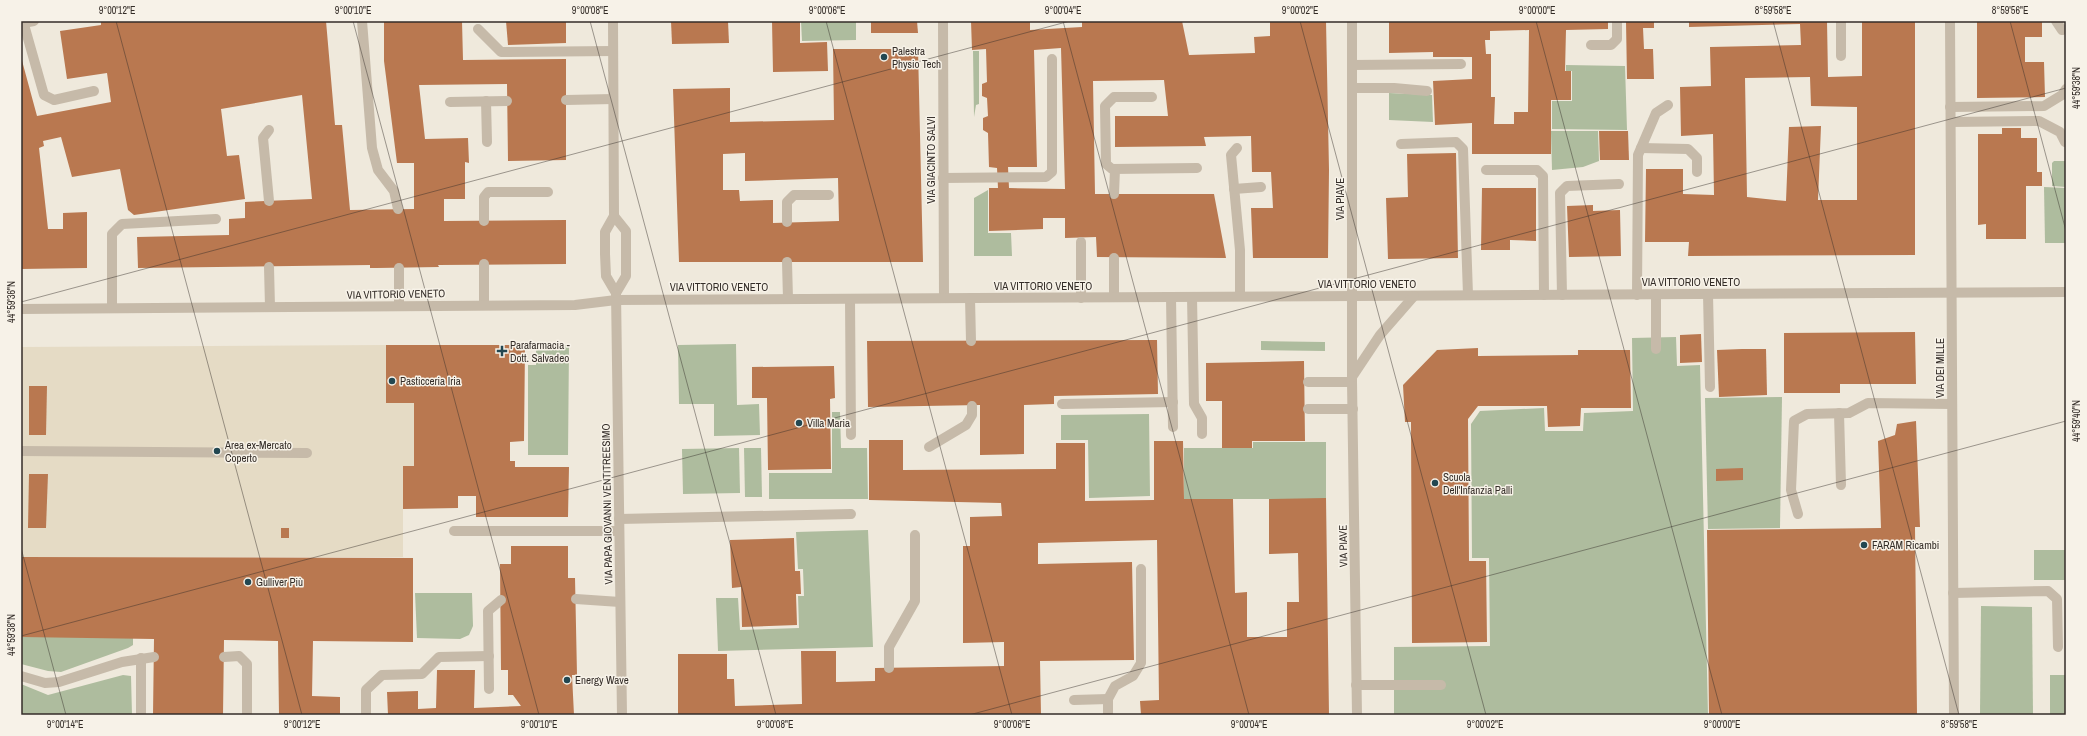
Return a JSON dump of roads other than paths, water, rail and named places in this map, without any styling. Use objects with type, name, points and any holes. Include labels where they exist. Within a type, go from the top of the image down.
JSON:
[{"type":"street","points":[[34,21],[23,22],[44,94],[54,100],[94,91]]},
{"type":"street","points":[[362,21],[372,148],[378,170],[394,191],[398,209]]},
{"type":"street","name":"VIA PAPA GIOVANNI VENTITREESIMO","points":[[613,21],[614,216],[605,232],[605,254],[606,276],[616,297],[622,715]]},
{"type":"street","name":"VIA GIACINTO SALVI","points":[[943,21],[944,298]]},
{"type":"street","name":"VIA PIAVE","points":[[1352,21],[1352,380],[1357,715]]},
{"type":"street","points":[[1591,45],[1611,45],[1617,39],[1617,21]]},
{"type":"street","points":[[1841,21],[1842,56]]},
{"type":"street","name":"VIA DEI MILLE","points":[[1950,21],[1954,715]]},
{"type":"street","points":[[2056,21],[2062,30]]},
{"type":"street","points":[[478,29],[501,52],[613,51]]},
{"type":"street","points":[[943,178],[1046,177],[1052,172],[1052,59]]},
{"type":"street","points":[[1352,65],[1461,64]]},
{"type":"street","points":[[1352,88],[1394,88],[1426,91]]},
{"type":"street","points":[[1950,107],[2044,106],[2062,95],[2066,89]]},
{"type":"street","points":[[1152,97],[1114,97],[1105,106],[1106,164],[1112,169],[1197,168]]},
{"type":"street","points":[[566,100],[613,99]]},
{"type":"street","points":[[486,101],[487,142]]},
{"type":"street","points":[[450,102],[507,101]]},
{"type":"street","points":[[1637,294],[1638,155],[1656,113],[1668,105]]},
{"type":"street","points":[[1951,122],[2039,121],[2060,132],[2065,142]]},
{"type":"street","points":[[269,130],[263,138],[269,201]]},
{"type":"street","points":[[1401,144],[1456,142],[1463,149],[1468,295]]},
{"type":"street","points":[[1237,148],[1231,155],[1240,250],[1240,296]]},
{"type":"street","points":[[1641,148],[1688,149],[1697,158],[1697,172]]},
{"type":"street","points":[[1114,194],[1115,168]]},
{"type":"street","points":[[1486,170],[1537,170],[1544,176],[1544,295]]},
{"type":"street","points":[[1562,295],[1560,193],[1567,186],[1618,184]]},
{"type":"street","points":[[1234,189],[1261,187]]},
{"type":"street","points":[[484,221],[484,197],[488,192],[548,192]]},
{"type":"street","points":[[787,222],[787,202],[794,195],[829,195]]},
{"type":"street","points":[[614,216],[626,230],[626,276],[616,297]]},
{"type":"street","points":[[112,308],[112,234],[122,224],[216,219]]},
{"type":"street","points":[[1081,242],[1081,298]]},
{"type":"street","points":[[1114,258],[1114,297]]},
{"type":"street","points":[[787,262],[788,299]]},
{"type":"street","points":[[484,264],[484,305]]},
{"type":"street","points":[[269,267],[270,307]]},
{"type":"street","points":[[399,268],[399,306]]},
{"type":"street","name":"VIA VITTORIO VENETO","points":[[21,309],[575,305],[616,297],[850,299],[2066,292]]},
{"type":"street","points":[[1656,294],[1656,349]]},
{"type":"street","points":[[1708,294],[1710,387]]},
{"type":"street","points":[[1308,382],[1352,380],[1380,335],[1414,296]]},
{"type":"street","points":[[1171,297],[1173,427]]},
{"type":"street","points":[[1192,297],[1194,404],[1202,418],[1202,434]]},
{"type":"street","points":[[970,298],[971,341]]},
{"type":"street","points":[[850,299],[851,435]]},
{"type":"street","points":[[1062,404],[1172,402]]},
{"type":"street","points":[[1798,514],[1791,490],[1794,421],[1807,414],[1849,413],[1868,403],[1952,404]]},
{"type":"street","points":[[929,447],[966,425],[972,415],[972,406]]},
{"type":"street","points":[[1308,409],[1353,409]]},
{"type":"street","points":[[1839,413],[1840,485]]},
{"type":"street","points":[[21,451],[307,453]]},
{"type":"street","points":[[619,519],[852,514]]},
{"type":"street","points":[[454,531],[619,531]]},
{"type":"street","points":[[889,668],[889,647],[915,601],[915,535]]},
{"type":"street","points":[[1108,715],[1108,699],[1115,686],[1132,676],[1141,663],[1141,569]]},
{"type":"street","points":[[1954,593],[2048,591],[2057,599],[2058,646]]},
{"type":"street","points":[[576,599],[620,602]]},
{"type":"street","points":[[489,689],[488,612],[501,600]]},
{"type":"street","points":[[224,657],[239,656],[247,664],[247,715]]},
{"type":"street","points":[[366,715],[366,690],[382,675],[422,674],[440,657],[489,656]]},
{"type":"street","points":[[21,676],[45,683],[59,682],[122,662],[154,657]]},
{"type":"street","points":[[141,658],[141,715]]},
{"type":"street","points":[[1356,685],[1441,685]]},
{"type":"street","points":[[1074,700],[1108,699]]},
{"type":"place","name":"Palestra Physio Tech","points":[[884,57]]},
{"type":"place","name":"Parafarmacia - Dott. Salvadeo","points":[[502,351]]},
{"type":"place","name":"Pasticceria Iria","points":[[392,381]]},
{"type":"place","name":"Villa Maria","points":[[799,423]]},
{"type":"place","name":"Area ex-Mercato Coperto","points":[[217,451]]},
{"type":"place","name":"Scuola Dell'Infanzia Palli","points":[[1435,483]]},
{"type":"place","name":"FARAM Ricambi","points":[[1864,545]]},
{"type":"place","name":"Gulliver Più","points":[[248,582]]},
{"type":"place","name":"Energy Wave","points":[[567,680]]}]
